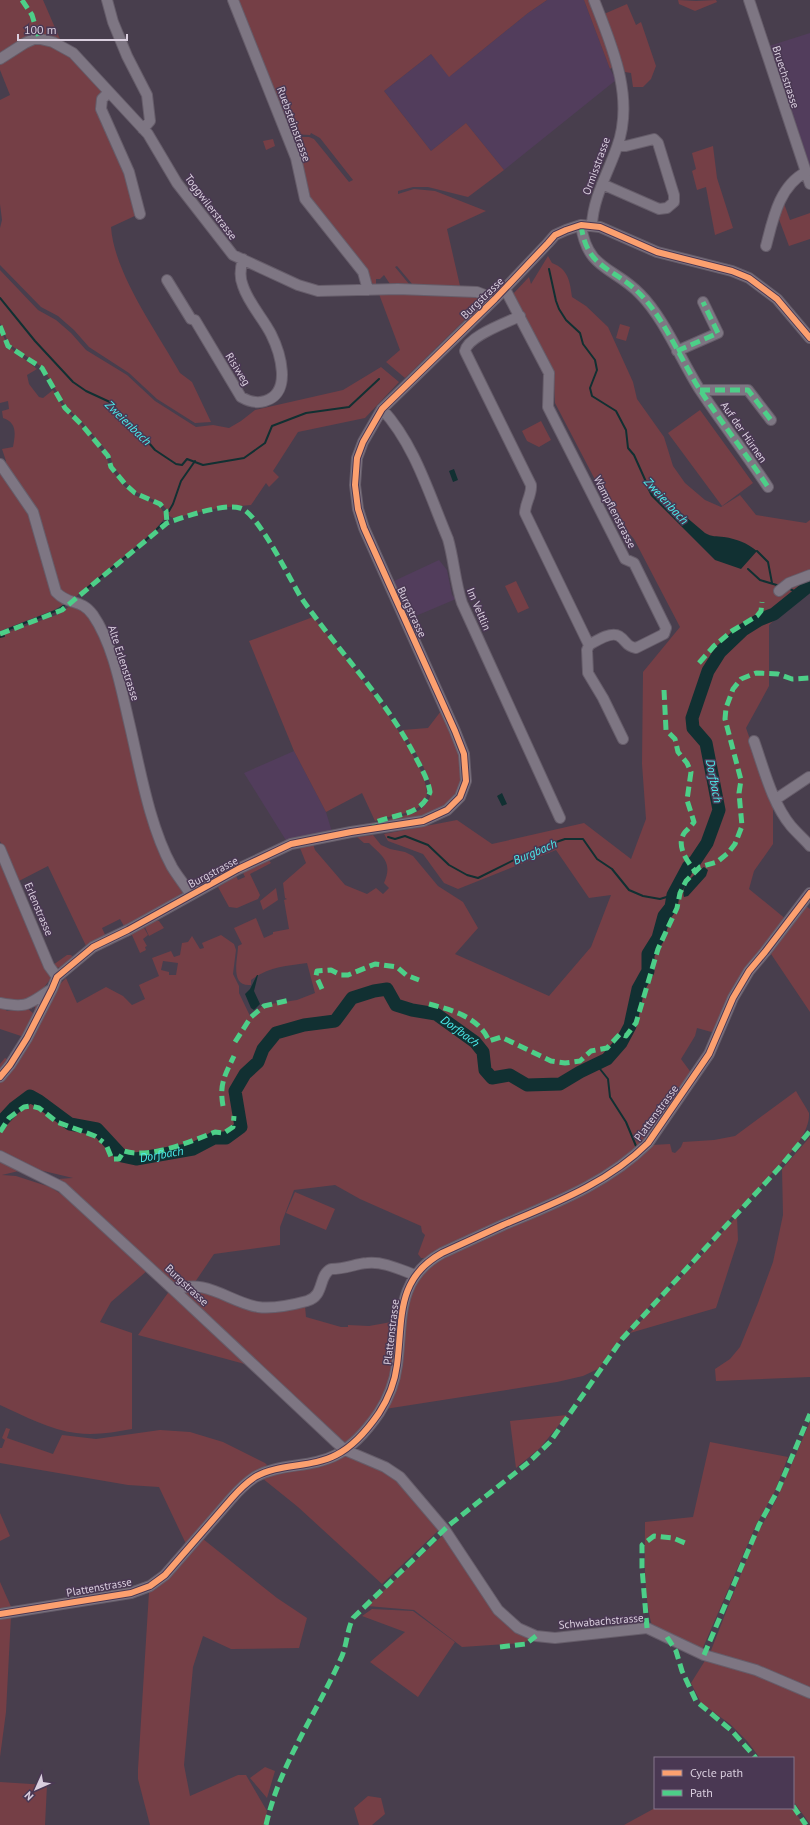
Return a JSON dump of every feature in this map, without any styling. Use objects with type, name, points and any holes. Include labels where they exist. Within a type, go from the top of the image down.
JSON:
[{"type":"street","points":[[107,0],[122,43],[148,101],[150,121],[143,129]]},
{"type":"street","name":"Ruebsteinstrasse","points":[[233,0],[296,158],[305,198],[363,272],[368,290]]},
{"type":"street","name":"Ormisstrasse","points":[[592,225],[593,211],[602,184],[618,146],[622,121],[623,92],[618,63],[594,0]]},
{"type":"street","name":"Bruechstrasse","points":[[749,0],[807,168],[810,184]]},
{"type":"street","name":"Toggwilerstrasse","points":[[0,59],[33,39],[47,39],[73,53],[152,139],[177,183],[225,247],[233,255],[298,285],[318,291],[398,289],[477,292],[494,300]]},
{"type":"street","points":[[109,92],[102,99],[101,109],[129,172],[140,214]]},
{"type":"street","points":[[602,184],[659,209],[667,208],[674,202],[674,195],[658,143],[654,139],[626,146],[618,146]]},
{"type":"street","points":[[766,246],[779,202],[807,168]]},
{"type":"street","name":"Auf der Hürnen","points":[[581,225],[584,240],[590,254],[597,262],[640,294],[654,313],[700,390],[768,488]]},
{"type":"street","name":"Burgstrasse","points":[[0,1077],[10,1065],[27,1038],[57,977],[93,947],[270,853],[291,844],[431,818],[447,810],[464,790],[466,768],[460,743],[364,528],[358,509],[355,485],[357,458],[363,442],[382,409],[494,300],[555,235],[572,227],[592,225],[608,230],[657,252],[732,272],[756,282],[777,299],[810,338]]},
{"type":"street","name":"Risiweg","points":[[167,280],[191,319],[195,320],[241,396],[251,401],[263,402],[276,395],[281,386],[282,377],[280,362],[270,332],[242,285],[240,272],[243,259]]},
{"type":"street","name":"Wampflenstrasse","points":[[505,288],[548,373],[548,407],[625,559],[634,563],[666,628],[664,634],[636,648],[628,646],[619,636],[613,634],[589,644]]},
{"type":"street","points":[[677,351],[718,333],[703,302]]},
{"type":"street","points":[[520,316],[468,342],[466,350],[469,359],[532,484],[532,492],[525,506],[525,513],[589,644],[587,650],[588,673],[603,698],[623,739]]},
{"type":"street","name":"Auf der Hürnen","points":[[700,390],[748,390],[772,420]]},
{"type":"street","name":"Im Veltlin","points":[[382,409],[398,426],[413,453],[448,539],[452,553],[457,588],[462,603],[560,818]]},
{"type":"street","name":"Alte Erlenstrasse","points":[[0,464],[32,512],[56,592],[63,600],[79,603],[88,609],[93,615],[104,636],[119,683],[145,790],[158,833],[172,866],[191,895]]},
{"type":"street","points":[[779,591],[789,583],[810,575]]},
{"type":"street","points":[[754,741],[776,799],[790,825],[810,846]]},
{"type":"street","points":[[776,799],[809,777]]},
{"type":"street","name":"Erlenstrasse","points":[[0,849],[50,966],[57,977]]},
{"type":"street","name":"Plattenstrasse","points":[[0,1614],[131,1593],[150,1586],[165,1575],[243,1486],[256,1477],[274,1470],[309,1464],[328,1458],[345,1450],[360,1437],[375,1418],[393,1383],[397,1366],[402,1311],[406,1294],[415,1275],[428,1261],[442,1253],[567,1199],[619,1168],[636,1155],[648,1143],[709,1054],[733,998],[749,971],[809,898]]},
{"type":"street","points":[[0,1003],[16,1006],[26,1005],[52,989]]},
{"type":"street","name":"Burgstrasse","points":[[0,1156],[62,1187],[176,1290],[345,1450]]},
{"type":"street","points":[[176,1290],[185,1286],[198,1287],[257,1307],[275,1307],[313,1299],[320,1289],[325,1274],[331,1269],[345,1269],[367,1263],[373,1263],[400,1269],[415,1275]]},
{"type":"street","name":"Schwabachstrasse","points":[[345,1450],[385,1467],[400,1477],[445,1530],[498,1610],[507,1620],[523,1630],[536,1636],[555,1638],[647,1628],[704,1655],[756,1670],[810,1693]]},
{"type":"shaded area","points":[[0,0],[43,0],[66,53],[103,91],[102,96],[115,143],[139,214],[111,227],[114,245],[128,283],[138,302],[180,373],[192,382],[211,422],[195,423],[157,399],[129,373],[89,347],[74,330],[58,316],[41,307],[0,265],[0,228],[2,220],[0,204],[0,100],[10,95],[0,70]]},
{"type":"shaded area","points":[[236,0],[547,0],[528,13],[449,77],[431,54],[384,91],[431,151],[466,123],[504,170],[468,197],[428,187],[413,187],[398,191],[398,194],[414,189],[435,191],[486,211],[447,229],[460,286],[413,285],[397,266],[395,267],[409,284],[390,284],[384,275],[380,279],[376,279],[376,285],[371,283],[309,201],[290,137],[309,137],[314,139],[349,182],[353,180],[320,138],[311,133],[310,135],[291,134]]},
{"type":"shaded area","points":[[547,0],[584,0],[610,69],[616,80],[504,170],[466,123],[431,151],[384,91],[431,54],[450,76],[528,13]]},
{"type":"shaded area","points":[[584,0],[591,0],[615,64],[610,69]]},
{"type":"shaded area","points":[[678,0],[716,0],[717,2],[695,11],[679,4]]},
{"type":"shaded area","points":[[627,4],[636,25],[641,22],[656,66],[651,79],[643,87],[633,87],[631,73],[625,72],[604,14]]},
{"type":"shaded area","points":[[810,33],[810,168],[769,46]]},
{"type":"shaded area","points":[[273,139],[275,146],[266,150],[263,141]]},
{"type":"shaded area","points":[[713,146],[717,178],[733,228],[715,235],[706,187],[697,190],[692,171],[696,169],[692,153]]},
{"type":"shaded area","points":[[783,201],[790,220],[810,213],[810,239],[789,246],[777,214]]},
{"type":"shaded area","points":[[548,256],[552,263],[565,272],[569,281],[572,297],[586,306],[608,327],[633,382],[637,399],[664,437],[673,466],[685,483],[705,500],[721,507],[740,495],[756,515],[806,523],[810,520],[810,588],[769,625],[769,686],[746,728],[773,804],[773,844],[754,871],[749,889],[787,920],[715,1033],[697,1028],[695,1036],[681,1059],[692,1074],[645,1141],[636,1151],[591,1181],[427,1258],[421,1258],[418,1254],[425,1235],[422,1232],[421,1226],[360,1199],[335,1185],[294,1190],[280,1227],[280,1245],[214,1254],[193,1285],[177,1285],[170,1283],[58,1179],[73,1178],[31,1168],[2,1175],[16,1176],[50,1187],[72,1201],[148,1270],[111,1302],[100,1322],[132,1333],[132,1429],[83,1434],[57,1429],[28,1418],[0,1405],[0,1064],[5,1058],[9,1060],[2,1071],[8,1076],[31,1040],[60,984],[66,978],[77,1003],[106,987],[123,996],[132,1005],[145,999],[139,985],[159,976],[152,958],[171,951],[174,957],[180,955],[182,943],[188,942],[192,936],[200,949],[204,948],[202,943],[221,935],[234,944],[236,950],[233,974],[239,986],[239,993],[250,1016],[264,1005],[297,1000],[315,993],[307,963],[264,972],[251,980],[251,985],[240,982],[237,977],[236,965],[238,946],[242,944],[234,928],[256,918],[264,938],[273,934],[273,932],[289,929],[284,900],[287,899],[285,898],[283,883],[306,863],[300,848],[313,844],[315,850],[345,885],[367,894],[376,888],[383,894],[389,888],[384,883],[387,876],[387,865],[385,860],[369,843],[364,843],[357,837],[373,835],[381,845],[413,856],[438,886],[463,902],[478,928],[455,954],[549,996],[591,947],[611,895],[589,898],[556,850],[458,889],[444,883],[423,854],[388,841],[384,834],[457,820],[492,844],[584,823],[631,859],[646,819],[642,764],[643,672],[680,627],[634,539],[614,516],[555,403],[554,380],[513,294],[529,277],[531,284]],"holes":[[[163,961],[178,963],[176,975],[169,975],[169,972],[161,970]]]},
{"type":"shaded area","points":[[0,270],[38,310],[56,320],[71,333],[86,350],[127,375],[155,401],[196,427],[213,425],[229,428],[255,410],[343,390],[381,367],[399,382],[365,418],[298,432],[273,471],[279,477],[269,487],[266,483],[251,505],[218,508],[173,518],[169,516],[167,510],[161,503],[136,492],[126,483],[113,466],[110,455],[82,422],[66,407],[43,368],[9,344],[0,323]]},
{"type":"shaded area","points":[[379,294],[470,295],[479,299],[480,305],[405,378],[386,362],[400,350]]},
{"type":"shaded area","points":[[620,324],[630,327],[626,341],[616,338]]},
{"type":"shaded area","points":[[0,329],[8,346],[37,369],[27,375],[29,384],[39,397],[43,398],[53,390],[64,409],[80,424],[106,456],[110,468],[124,486],[134,495],[159,505],[164,513],[164,519],[154,531],[74,598],[57,591],[37,521],[5,466],[6,461],[2,449],[13,447],[15,434],[11,423],[3,418],[2,411],[9,409],[8,401],[0,403]]},
{"type":"shaded area","points":[[700,410],[753,483],[722,506],[668,433]]},
{"type":"shaded area","points":[[541,421],[551,440],[539,447],[527,441],[522,431]]},
{"type":"shaded area","points":[[0,467],[32,513],[55,592],[66,603],[54,610],[0,631]]},
{"type":"shaded area","points":[[439,560],[447,570],[452,595],[456,599],[411,618],[394,581]]},
{"type":"shaded area","points":[[516,581],[529,608],[518,613],[505,586]]},
{"type":"shaded area","points":[[74,603],[83,606],[103,638],[147,804],[185,891],[155,912],[124,926],[120,919],[102,928],[106,937],[87,948],[48,866],[17,882],[0,841],[0,635],[59,614]]},
{"type":"shaded area","points":[[313,617],[362,679],[403,737],[418,764],[426,786],[425,801],[421,806],[409,812],[375,821],[362,793],[326,812],[294,751],[249,641]]},
{"type":"shaded area","points":[[441,711],[459,754],[462,773],[459,788],[451,800],[440,808],[410,818],[377,824],[416,812],[428,801],[431,791],[428,777],[420,760],[402,730],[428,728]]},
{"type":"shaded area","points":[[294,751],[326,812],[332,832],[287,842],[244,773]]},
{"type":"shaded area","points":[[0,856],[51,978],[40,992],[30,999],[0,999]]},
{"type":"shaded area","points":[[268,859],[271,863],[250,874],[260,895],[258,899],[237,908],[229,907],[218,887],[236,876],[238,880],[245,877],[243,873]]},
{"type":"shaded area","points":[[276,888],[278,900],[263,910],[260,901]]},
{"type":"shaded area","points":[[806,906],[810,909],[810,1012],[771,954]]},
{"type":"shaded area","points":[[155,920],[159,921],[164,928],[149,936],[144,925]]},
{"type":"shaded area","points":[[143,926],[148,935],[143,939],[147,946],[145,947],[146,950],[140,953],[132,935],[127,937],[126,935]]},
{"type":"shaded area","points":[[67,955],[71,955],[74,958],[62,968],[54,967],[53,965]]},
{"type":"shaded area","points":[[44,998],[24,1037],[0,1029],[0,1005],[7,1011],[27,1008],[34,1014],[35,1007],[32,1007],[32,1009],[28,1007]]},
{"type":"shaded area","points":[[796,1091],[809,1113],[809,1119],[805,1131],[798,1143],[786,1158],[627,1331],[598,1369],[583,1376],[557,1382],[385,1409],[406,1306],[418,1278],[442,1256],[570,1201],[652,1145],[670,1144],[672,1152],[675,1153],[681,1147],[683,1142],[714,1140],[735,1136]]},
{"type":"shaded area","points":[[810,1137],[810,1377],[716,1381],[715,1369],[730,1359],[740,1347],[773,1262],[783,1215],[782,1169]]},
{"type":"shaded area","points":[[295,1192],[335,1209],[326,1230],[286,1213]]},
{"type":"shaded area","points":[[737,1216],[738,1240],[716,1308],[630,1333]]},
{"type":"shaded area","points":[[188,1288],[233,1301],[305,1306],[306,1317],[341,1327],[348,1327],[348,1325],[369,1326],[397,1321],[395,1368],[388,1389],[377,1409],[363,1427],[347,1443],[343,1442],[183,1292]]},
{"type":"shaded area","points":[[170,1290],[252,1366],[138,1335]]},
{"type":"shaded area","points":[[567,1415],[540,1448],[516,1468],[510,1421]]},
{"type":"shaded area","points":[[810,1422],[810,1689],[710,1653],[755,1538],[776,1500]]},
{"type":"shaded area","points":[[6,1428],[10,1429],[7,1438],[53,1454],[62,1435],[96,1439],[160,1430],[190,1432],[223,1442],[267,1465],[187,1546],[159,1487],[128,1485],[0,1463],[0,1448],[2,1448],[5,1440],[2,1438]]},
{"type":"shaded area","points":[[710,1442],[788,1457],[775,1491],[756,1525],[702,1650],[652,1626],[646,1588],[645,1522],[693,1517]]},
{"type":"shaded area","points":[[344,1457],[351,1457],[390,1473],[440,1529],[382,1584],[298,1507],[262,1478],[277,1473],[320,1467]]},
{"type":"shaded area","points":[[0,1513],[10,1536],[0,1541]]},
{"type":"shaded area","points":[[446,1535],[493,1610],[531,1639],[523,1643],[462,1647],[414,1610],[367,1606],[442,1536]]},
{"type":"shaded area","points":[[203,1539],[277,1598],[307,1618],[299,1648],[231,1649],[203,1636],[193,1667],[184,1765],[190,1796],[238,1775],[246,1775],[267,1811],[264,1825],[150,1825],[138,1779],[149,1592]]},
{"type":"shaded area","points":[[0,1582],[12,1609],[0,1611]]},
{"type":"shaded area","points":[[372,1609],[413,1611],[455,1642],[418,1697],[370,1662],[405,1632],[362,1616]]},
{"type":"shaded area","points":[[11,1616],[6,1712],[0,1757],[0,1618]]},
{"type":"shaded area","points":[[706,1659],[742,1668],[810,1698],[810,1824],[794,1802],[794,1757],[759,1757],[747,1741],[730,1724],[701,1703],[691,1683]]},
{"type":"shaded area","points":[[265,1767],[275,1771],[267,1798],[250,1778]]},
{"type":"shaded area","points":[[0,1782],[47,1785],[45,1825],[0,1825]]},
{"type":"shaded area","points":[[368,1796],[381,1798],[385,1814],[372,1825],[359,1825],[354,1808]]},
{"type":"shaded area","points":[[654,1809],[793,1809],[804,1825],[624,1825]]},
{"type":"water","points":[[454,469],[458,480],[453,482],[449,471]]},
{"type":"water","points":[[646,483],[705,533],[712,536],[738,540],[757,551],[741,569],[715,560],[651,496]]},
{"type":"water","points":[[502,793],[507,804],[502,806],[497,796]]},
{"type":"water","points":[[704,867],[708,870],[706,876],[688,896],[684,897],[683,893],[686,884]]},
{"type":"water","points":[[257,975],[254,991],[260,1004],[254,1010],[251,1008],[245,994],[250,989]]},
{"type":"waterway","name":"Zweienbach","points":[[549,269],[559,309],[566,320],[580,333],[583,344],[595,360],[597,370],[590,388],[592,396],[616,411],[626,430],[628,448],[634,455],[647,484]]},
{"type":"waterway","name":"Zweienbach","points":[[0,298],[35,341],[73,382],[86,391],[112,403],[127,425],[143,436],[155,450],[176,464],[182,465],[187,459],[203,465],[244,458],[265,443],[272,426],[306,413],[349,407],[379,379]]},
{"type":"waterway","points":[[169,511],[181,481],[195,461]]},
{"type":"waterway","points":[[81,593],[144,542],[163,523]]},
{"type":"waterway","name":"Zweienbach","points":[[757,551],[768,562],[772,583]]},
{"type":"waterway","name":"Zweienbach","points":[[748,569],[760,580],[780,586]]},
{"type":"waterway","name":"Dorfbach","points":[[0,1123],[14,1108],[30,1096],[70,1124],[97,1129],[122,1156],[136,1159],[193,1149],[214,1138],[226,1138],[241,1127],[235,1091],[245,1074],[258,1062],[263,1049],[276,1033],[304,1025],[335,1021],[352,998],[374,991],[387,989],[396,1005],[412,1010],[436,1014],[475,1042],[483,1052],[485,1070],[492,1078],[510,1075],[527,1085],[560,1084],[580,1072],[607,1059],[621,1043],[630,1026],[638,989],[648,971],[648,954],[658,938],[664,916],[671,907],[673,895],[688,867],[695,861],[707,843],[719,810],[706,743],[693,728],[692,718],[708,671],[720,652],[743,630],[759,620],[774,614],[810,585]]},
{"type":"waterway","name":"Zweienbach","points":[[788,588],[798,593]]},
{"type":"waterway","points":[[9,629],[58,610],[66,604]]},
{"type":"waterway","points":[[0,637],[4,636]]},
{"type":"waterway","name":"Burgbach","points":[[388,837],[395,839],[405,836],[428,845],[449,865],[467,875],[478,878],[536,849],[565,839],[583,839],[597,859],[612,869],[629,890],[643,896],[660,899],[673,895]]},
{"type":"waterway","points":[[596,1064],[608,1079],[610,1097],[626,1122],[636,1146]]},
{"type":"marked path","points":[[22,0],[32,15],[39,38]]},
{"type":"marked path","points":[[581,225],[584,240],[595,259],[640,294],[657,315],[700,390],[768,487]]},
{"type":"marked path","points":[[677,351],[718,333],[703,302]]},
{"type":"marked path","points":[[0,326],[8,346],[42,368],[65,408],[81,424],[108,456],[111,467],[126,485],[135,493],[160,504],[166,511],[167,523]]},
{"type":"marked path","points":[[700,390],[748,390],[771,420]]},
{"type":"marked path","points":[[0,634],[62,610],[167,523],[193,514],[214,509],[224,507],[240,508],[247,512],[265,534],[302,599],[390,715],[403,735],[426,778],[430,792],[426,800],[420,806],[406,813],[374,823],[375,828]]},
{"type":"marked path","points":[[699,663],[714,646],[732,631],[757,616],[761,611],[762,602]]},
{"type":"marked path","points":[[429,1004],[447,1009],[472,1020],[479,1026],[489,1041],[501,1037],[551,1061],[565,1063],[580,1061],[591,1051],[607,1048],[620,1034],[626,1036],[636,1023],[658,949],[677,908],[680,893],[686,881],[700,867],[717,862],[728,853],[735,844],[742,826],[739,793],[741,780],[725,719],[726,708],[733,689],[741,679],[756,673],[778,674],[792,679],[810,678]]},
{"type":"marked path","points":[[664,690],[666,730],[675,739],[678,752],[687,763],[691,772],[687,800],[694,822],[685,832],[681,842],[683,853],[695,871]]},
{"type":"marked path","points":[[322,989],[316,976],[317,971],[331,970],[341,975],[348,975],[375,964],[397,967],[406,975],[419,980]]},
{"type":"marked path","points":[[235,1042],[251,1017],[264,1006],[290,1000]]},
{"type":"marked path","points":[[223,1106],[222,1086],[234,1056]]},
{"type":"marked path","points":[[0,1132],[9,1118],[24,1107],[31,1106],[39,1108],[57,1122],[95,1136],[103,1142]]},
{"type":"marked path","points":[[107,1147],[112,1159],[119,1159],[124,1151],[145,1153],[170,1148],[215,1132],[224,1133],[233,1127],[234,1116]]},
{"type":"marked path","points":[[266,1825],[280,1780],[342,1656],[349,1627],[353,1618],[448,1526],[529,1462],[550,1442],[622,1339],[780,1167],[810,1131]]},
{"type":"marked path","points":[[704,1655],[759,1525],[778,1490],[810,1414]]},
{"type":"marked path","points":[[647,1628],[642,1568],[642,1545],[654,1536],[673,1538],[685,1543]]},
{"type":"marked path","points":[[500,1647],[526,1644],[536,1636]]},
{"type":"marked path","points":[[667,1637],[676,1651],[682,1671],[696,1701],[732,1731],[755,1757]]},
{"type":"marked path","points":[[794,1807],[806,1825]]},
{"type":"cycle path","points":[[0,1077],[10,1065],[27,1038],[57,977],[93,947],[128,930],[238,869],[291,844],[351,832],[423,821],[447,810],[460,797],[466,781],[464,754],[364,528],[358,509],[355,485],[357,458],[363,442],[382,409],[495,299],[555,235],[581,225],[600,227],[657,252],[732,271],[749,278],[777,299],[810,338]]},
{"type":"cycle path","points":[[0,1614],[131,1593],[150,1586],[165,1575],[235,1495],[252,1479],[274,1469],[326,1459],[343,1451],[355,1442],[379,1413],[391,1390],[397,1365],[401,1317],[404,1302],[416,1275],[427,1263],[442,1253],[561,1200],[598,1181],[616,1170],[648,1143],[709,1054],[733,998],[749,971],[810,893]]}]
